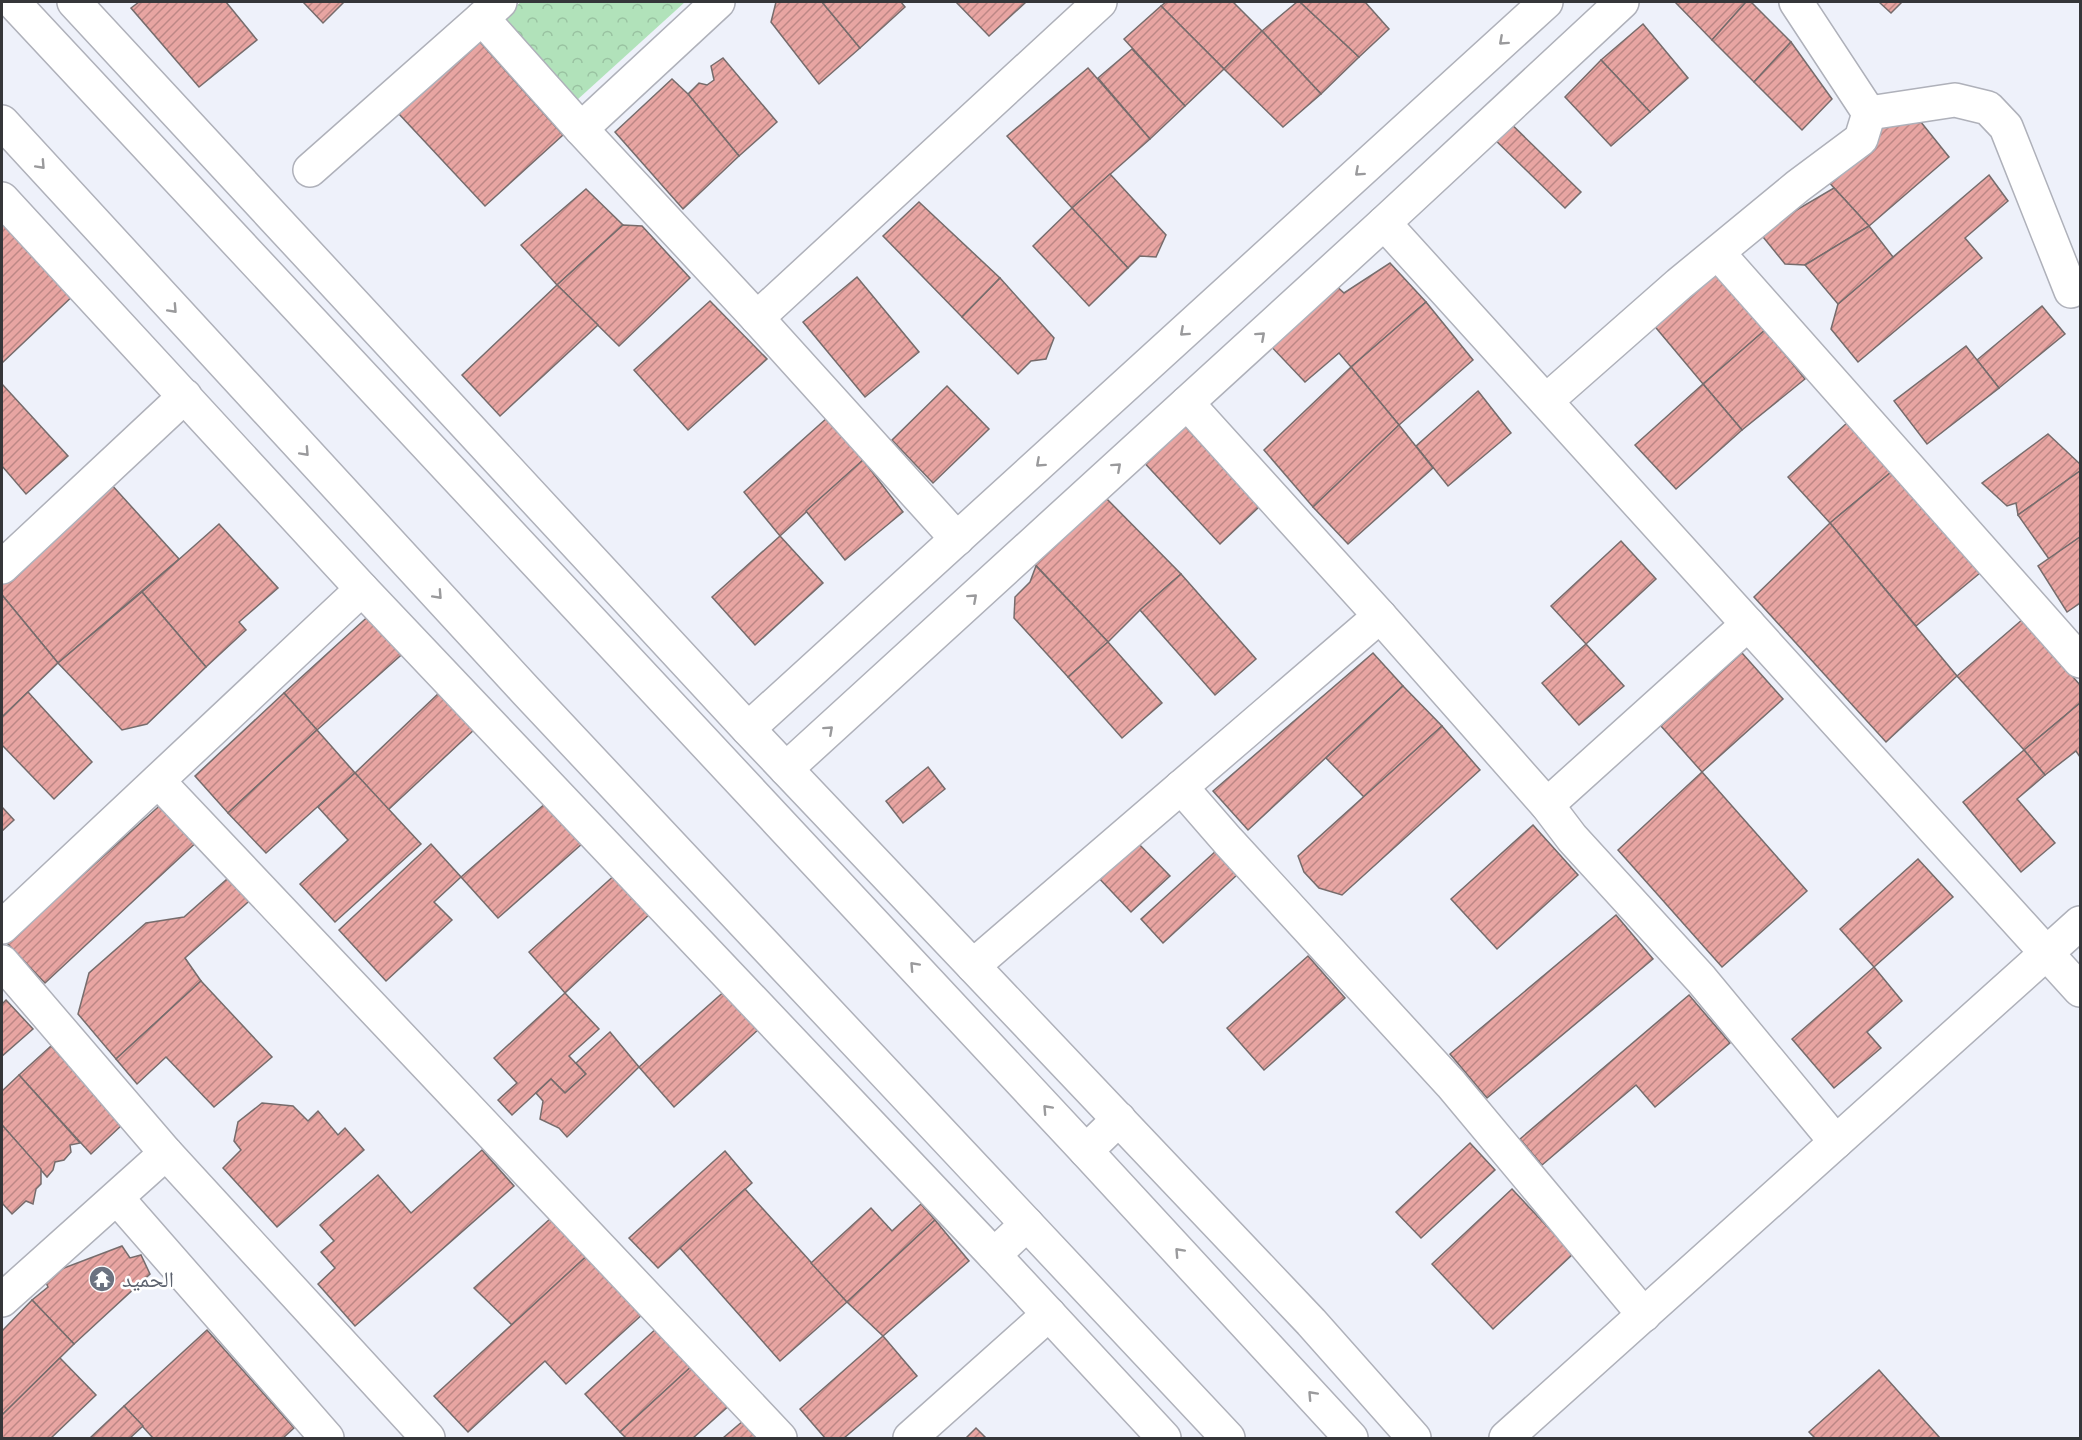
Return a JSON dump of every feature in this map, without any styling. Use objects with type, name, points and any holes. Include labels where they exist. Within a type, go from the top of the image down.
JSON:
[{"type":"street","points":[[13,2],[1351,1438]]},
{"type":"street","points":[[74,2],[748,729],[1311,1322],[1414,1438]]},
{"type":"street","points":[[580,129],[718,2]]},
{"type":"street","points":[[757,318],[1100,2]]},
{"type":"street","points":[[748,729],[1546,2]]},
{"type":"street","points":[[786,769],[1384,223],[1622,2]]},
{"type":"street","points":[[1796,2],[1869,113]]},
{"type":"street","points":[[310,170],[491,10],[580,129],[757,318],[957,539]]},
{"type":"street","points":[[1869,113],[1955,100],[1988,108],[2006,127],[2072,291]]},
{"type":"street","points":[[1546,401],[1798,186],[1861,139],[1869,113]]},
{"type":"street","points":[[2,122],[526,691],[1228,1438]]},
{"type":"street","points":[[2,198],[362,588],[994,1255],[1164,1438]]},
{"type":"street","points":[[1384,223],[2080,990]]},
{"type":"street","points":[[1718,253],[2080,661]]},
{"type":"street","points":[[2,567],[184,396]]},
{"type":"street","points":[[1187,403],[1380,616],[1547,805],[1572,838],[1701,979],[1836,1142]]},
{"type":"street","points":[[2,927],[362,588]]},
{"type":"street","points":[[972,966],[1380,616]]},
{"type":"street","points":[[1547,805],[1749,624]]},
{"type":"street","points":[[158,781],[780,1438]]},
{"type":"street","points":[[1181,787],[1451,1084],[1644,1315]]},
{"type":"street","points":[[1506,1438],[2080,923]]},
{"type":"street","points":[[2,962],[166,1153],[428,1438]]},
{"type":"street","points":[[1086,1151],[1119,1119]]},
{"type":"street","points":[[2,1300],[166,1153]]},
{"type":"street","points":[[117,1198],[327,1438]]},
{"type":"street","points":[[994,1255],[1027,1224]]},
{"type":"street","points":[[910,1438],[1049,1314]]},
{"type":"green space","points":[[521,2],[685,2],[577,100],[502,18]]},
{"type":"building","points":[[139,2],[226,2],[257,40],[199,87],[131,8]]},
{"type":"building","points":[[303,2],[344,2],[323,23]]},
{"type":"building","points":[[776,2],[822,2],[860,48],[819,84],[771,22]]},
{"type":"building","points":[[822,2],[901,2],[905,7],[860,48]]},
{"type":"building","points":[[956,2],[1026,2],[989,36]]},
{"type":"building","points":[[1166,2],[1233,2],[1262,31],[1224,69],[1161,6]]},
{"type":"building","points":[[1297,2],[1300,2],[1359,57],[1321,94],[1262,31]]},
{"type":"building","points":[[1300,2],[1365,2],[1389,29],[1359,57]]},
{"type":"building","points":[[1675,2],[1746,2],[1712,40]]},
{"type":"building","points":[[1746,2],[1751,2],[1791,42],[1754,82],[1712,40]]},
{"type":"building","points":[[1879,2],[1902,2],[1891,13]]},
{"type":"building","points":[[1161,6],[1224,69],[1185,106],[1124,39]]},
{"type":"building","points":[[1643,24],[1688,78],[1650,112],[1601,60]]},
{"type":"building","points":[[1262,31],[1321,94],[1283,127],[1224,69]]},
{"type":"building","points":[[480,42],[563,135],[485,206],[399,114]]},
{"type":"building","points":[[1791,42],[1832,99],[1802,130],[1754,82]]},
{"type":"building","points":[[1132,49],[1185,106],[1150,139],[1098,78]]},
{"type":"building","points":[[723,58],[777,122],[739,156],[688,94],[699,83],[707,85],[714,80],[711,66]]},
{"type":"building","points":[[1601,60],[1650,112],[1611,146],[1565,97]]},
{"type":"building","points":[[1088,68],[1150,139],[1072,208],[1007,136]]},
{"type":"building","points":[[672,79],[688,94],[739,156],[683,209],[615,132]]},
{"type":"building","points":[[1896,112],[1916,116],[1949,157],[1869,226],[1825,178]]},
{"type":"building","points":[[1502,115],[1581,192],[1565,208],[1486,131]]},
{"type":"building","points":[[1110,174],[1166,235],[1156,257],[1140,256],[1128,268],[1072,208]]},
{"type":"building","points":[[1989,175],[2008,201],[1965,238],[1982,258],[1858,362],[1831,329],[1838,304]]},
{"type":"building","points":[[1834,188],[1869,226],[1805,265],[1785,264],[1759,232]]},
{"type":"building","points":[[586,189],[623,225],[557,285],[521,245]]},
{"type":"building","points":[[919,202],[1000,278],[962,317],[883,236]]},
{"type":"building","points":[[1072,208],[1128,268],[1089,306],[1033,246]]},
{"type":"building","points":[[2,218],[79,290],[2,363]]},
{"type":"building","points":[[623,225],[642,226],[690,278],[619,346],[557,285]]},
{"type":"building","points":[[1869,226],[1893,257],[1838,304],[1805,265]]},
{"type":"building","points":[[1390,263],[1426,302],[1351,367],[1339,353],[1305,382],[1265,340],[1333,283],[1344,293]]},
{"type":"building","points":[[1722,264],[1765,330],[1703,384],[1652,323]]},
{"type":"building","points":[[857,277],[919,352],[865,397],[803,322]]},
{"type":"building","points":[[1000,278],[1054,338],[1046,359],[1031,361],[1018,374],[962,317]]},
{"type":"building","points":[[557,285],[598,325],[500,416],[462,375]]},
{"type":"building","points":[[710,301],[767,359],[688,430],[634,370]]},
{"type":"building","points":[[1426,302],[1473,360],[1399,425],[1351,367]]},
{"type":"building","points":[[2042,306],[2065,334],[1999,388],[1977,360]]},
{"type":"building","points":[[1765,330],[1805,379],[1742,430],[1703,384]]},
{"type":"building","points":[[1966,346],[1999,388],[1927,444],[1894,401]]},
{"type":"building","points":[[1351,367],[1399,425],[1313,507],[1264,450]]},
{"type":"building","points":[[2,384],[68,456],[26,494],[2,466]]},
{"type":"building","points":[[1703,384],[1742,430],[1676,489],[1635,445]]},
{"type":"building","points":[[947,386],[989,429],[933,483],[892,440]]},
{"type":"building","points":[[1478,391],[1511,433],[1448,486],[1416,446]]},
{"type":"building","points":[[827,418],[863,460],[780,536],[744,492]]},
{"type":"building","points":[[1179,420],[1260,506],[1220,544],[1139,457]]},
{"type":"building","points":[[1848,422],[1896,468],[1830,523],[1788,477]]},
{"type":"building","points":[[1399,425],[1433,468],[1348,544],[1313,507]]},
{"type":"building","points":[[2048,434],[2080,464],[2080,471],[2018,515],[2016,503],[2007,506],[1982,483]]},
{"type":"building","points":[[863,460],[903,512],[845,560],[806,511]]},
{"type":"building","points":[[1896,468],[1980,573],[1916,626],[1830,523]]},
{"type":"building","points":[[2080,471],[2080,537],[2049,559],[2018,515]]},
{"type":"building","points":[[100,472],[179,559],[58,663],[2,595],[2,561]]},
{"type":"building","points":[[1100,492],[1181,574],[1108,642],[1030,559]]},
{"type":"building","points":[[1830,523],[1957,676],[1886,742],[1754,597]]},
{"type":"building","points":[[219,524],[278,588],[239,622],[246,630],[206,667],[142,592]]},
{"type":"building","points":[[780,536],[823,583],[755,645],[712,597]]},
{"type":"building","points":[[2080,537],[2080,603],[2067,612],[2038,566]]},
{"type":"building","points":[[1621,541],[1656,579],[1586,644],[1551,606]]},
{"type":"building","points":[[1036,566],[1108,642],[1068,677],[1014,618],[1015,597],[1030,582]]},
{"type":"building","points":[[1181,574],[1256,659],[1215,695],[1140,610]]},
{"type":"building","points":[[142,592],[206,667],[147,724],[122,730],[58,663]]},
{"type":"building","points":[[2,595],[58,663],[2,717]]},
{"type":"building","points":[[374,611],[408,649],[317,730],[284,693]]},
{"type":"building","points":[[2023,619],[2080,685],[2080,703],[2024,750],[1957,676]]},
{"type":"building","points":[[1108,642],[1162,703],[1122,738],[1068,677]]},
{"type":"building","points":[[1586,644],[1624,686],[1579,725],[1542,683]]},
{"type":"building","points":[[1373,653],[1403,686],[1248,830],[1213,791]]},
{"type":"building","points":[[1742,653],[1783,699],[1702,772],[1661,726]]},
{"type":"building","points":[[1403,686],[1442,726],[1364,797],[1326,758]]},
{"type":"building","points":[[441,691],[476,728],[388,810],[355,773]]},
{"type":"building","points":[[28,692],[92,762],[54,799],[2,745],[2,717]]},
{"type":"building","points":[[284,693],[317,730],[228,813],[195,776]]},
{"type":"building","points":[[2080,703],[2080,757],[2076,751],[2045,775],[2024,750]]},
{"type":"building","points":[[1442,726],[1480,770],[1342,895],[1319,888],[1304,872],[1298,856]]},
{"type":"building","points":[[317,730],[355,773],[266,853],[228,813]]},
{"type":"building","points":[[2024,750],[2045,775],[2017,799],[2055,843],[2021,872],[1963,802]]},
{"type":"building","points":[[928,767],[945,789],[903,823],[886,801]]},
{"type":"building","points":[[1702,772],[1807,891],[1722,967],[1618,850]]},
{"type":"building","points":[[355,773],[421,844],[335,922],[300,884],[348,840],[318,807]]},
{"type":"building","points":[[166,800],[201,838],[45,983],[7,943]]},
{"type":"building","points":[[547,802],[583,843],[498,918],[461,877]]},
{"type":"building","points":[[2,807],[14,820],[2,831]]},
{"type":"building","points":[[1533,825],[1578,875],[1497,949],[1451,899]]},
{"type":"building","points":[[1134,839],[1170,876],[1131,912],[1096,875]]},
{"type":"building","points":[[431,844],[461,877],[434,902],[452,920],[386,981],[339,930]]},
{"type":"building","points":[[1217,850],[1238,874],[1163,943],[1141,919]]},
{"type":"building","points":[[1918,859],[1953,897],[1874,967],[1840,929]]},
{"type":"building","points":[[235,872],[256,895],[185,958],[201,981],[116,1059],[78,1014],[89,973],[146,923],[184,917]]},
{"type":"building","points":[[617,873],[652,912],[565,993],[529,952]]},
{"type":"building","points":[[1616,915],[1653,959],[1487,1098],[1450,1054]]},
{"type":"building","points":[[1308,956],[1345,998],[1264,1070],[1227,1028]]},
{"type":"building","points":[[1874,967],[1902,1001],[1867,1032],[1881,1048],[1834,1088],[1792,1039]]},
{"type":"building","points":[[201,981],[272,1057],[214,1107],[166,1057],[137,1084],[116,1059]]},
{"type":"building","points":[[727,989],[760,1028],[674,1107],[639,1067]]},
{"type":"building","points":[[565,993],[599,1029],[569,1056],[586,1074],[565,1093],[551,1079],[512,1115],[498,1100],[517,1083],[494,1058]]},
{"type":"building","points":[[1689,995],[1730,1043],[1655,1107],[1636,1085],[1542,1165],[1520,1139]]},
{"type":"building","points":[[6,1000],[33,1029],[2,1056],[2,1004]]},
{"type":"building","points":[[610,1032],[639,1067],[567,1137],[559,1128],[540,1119],[543,1101],[536,1093],[551,1079],[565,1093],[586,1074],[576,1063]]},
{"type":"building","points":[[51,1046],[123,1124],[91,1154],[19,1075]]},
{"type":"building","points":[[19,1075],[80,1143],[70,1145],[71,1152],[64,1160],[55,1162],[53,1170],[47,1177],[2,1125],[2,1091]]},
{"type":"building","points":[[262,1103],[293,1106],[308,1121],[318,1111],[338,1135],[345,1128],[364,1150],[277,1227],[223,1168],[241,1150],[234,1141],[238,1122]]},
{"type":"building","points":[[2,1125],[41,1169],[41,1184],[36,1189],[33,1204],[26,1201],[12,1214],[2,1203]]},
{"type":"building","points":[[1470,1143],[1495,1170],[1421,1238],[1396,1212]]},
{"type":"building","points":[[482,1150],[514,1186],[355,1326],[318,1284],[335,1268],[321,1252],[334,1241],[320,1225],[378,1175],[411,1213]]},
{"type":"building","points":[[725,1151],[752,1183],[658,1268],[629,1238]]},
{"type":"building","points":[[745,1189],[847,1302],[780,1361],[680,1248]]},
{"type":"building","points":[[1512,1189],[1573,1254],[1493,1329],[1432,1264]]},
{"type":"building","points":[[921,1204],[935,1220],[847,1302],[811,1263],[871,1208],[892,1231]]},
{"type":"building","points":[[551,1218],[590,1253],[512,1325],[474,1288]]},
{"type":"building","points":[[935,1220],[969,1261],[883,1336],[847,1302]]},
{"type":"building","points":[[122,1246],[130,1258],[141,1255],[150,1274],[74,1344],[32,1300],[48,1287],[43,1276]]},
{"type":"building","points":[[590,1253],[645,1312],[566,1384],[545,1361],[468,1432],[434,1396]]},
{"type":"building","points":[[32,1300],[74,1344],[2,1415],[2,1331]]},
{"type":"building","points":[[659,1326],[694,1364],[620,1432],[585,1394]]},
{"type":"building","points":[[207,1330],[294,1428],[283,1438],[153,1438],[124,1406]]},
{"type":"building","points":[[883,1336],[917,1376],[844,1438],[825,1438],[800,1409]]},
{"type":"building","points":[[60,1358],[96,1395],[51,1438],[2,1438],[2,1415]]},
{"type":"building","points":[[694,1364],[732,1403],[693,1438],[626,1438],[620,1432]]},
{"type":"building","points":[[1879,1370],[1940,1438],[1815,1438],[1809,1432]]},
{"type":"building","points":[[124,1406],[143,1426],[130,1438],[90,1438]]},
{"type":"building","points":[[743,1421],[759,1438],[723,1438]]},
{"type":"building","points":[[976,1428],[986,1438],[966,1438]]},
{"type":"place","name":"الحميد","points":[[102,1279]]}]
